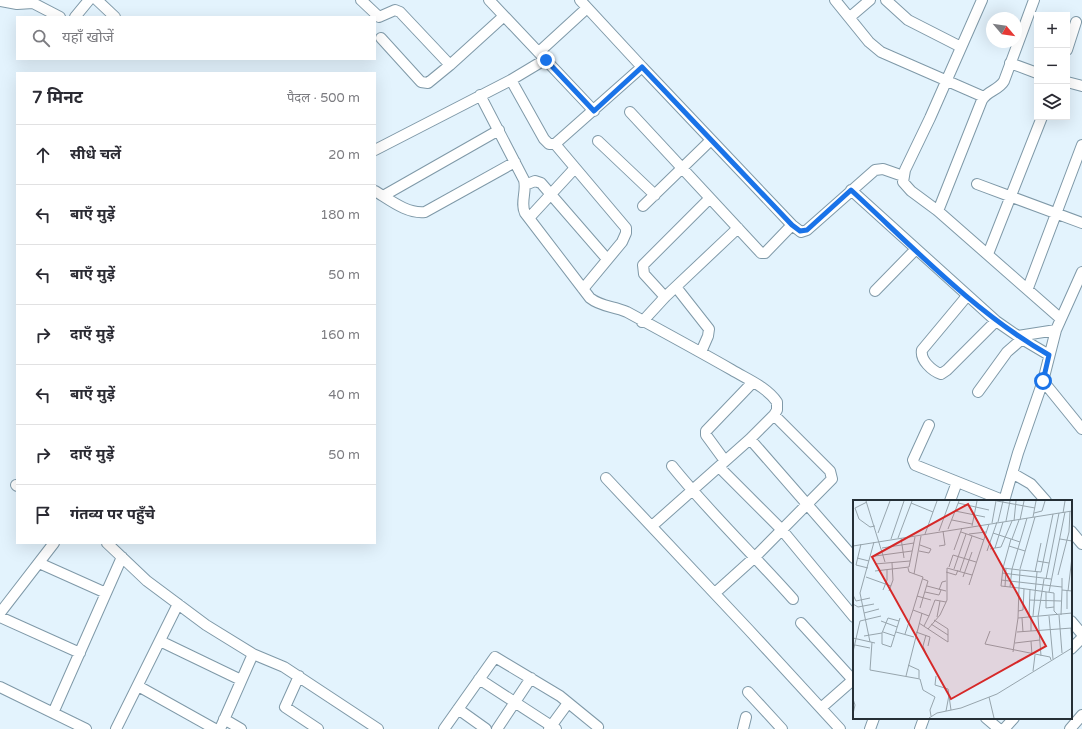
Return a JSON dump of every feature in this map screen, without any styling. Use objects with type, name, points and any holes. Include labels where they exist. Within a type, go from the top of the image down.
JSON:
[{"type":"street","points":[[76,16],[89,0]]},
{"type":"street","points":[[97,0],[115,16]]},
{"type":"street","points":[[361,0],[379,17],[395,10],[400,12],[450,65]]},
{"type":"street","points":[[489,0],[594,111]]},
{"type":"street","points":[[835,0],[869,42],[881,52],[984,97]]},
{"type":"street","points":[[850,17],[870,0]]},
{"type":"street","points":[[886,0],[908,20],[961,47]]},
{"type":"street","points":[[982,0],[903,176],[906,186],[938,211],[1028,288],[1061,319]]},
{"type":"street","points":[[938,211],[984,97],[1003,83],[1034,0]]},
{"type":"street","points":[[0,1],[17,4],[32,1],[58,16]]},
{"type":"street","points":[[376,149],[511,80],[543,56],[584,4],[711,140],[792,225],[800,231],[805,232],[875,170],[883,169],[903,176]]},
{"type":"street","points":[[381,38],[424,83],[430,82],[504,16]]},
{"type":"street","points":[[1068,48],[1076,22]]},
{"type":"street","points":[[1010,63],[1034,72]]},
{"type":"street","points":[[511,80],[544,139],[549,144],[555,144],[642,67]]},
{"type":"street","points":[[1070,83],[1082,86]]},
{"type":"street","points":[[480,95],[499,130],[525,185],[523,209],[583,290],[595,302],[625,311],[642,322],[701,352],[770,393],[778,402],[777,410],[774,415],[750,439],[652,526]]},
{"type":"street","points":[[630,112],[710,199],[764,254],[792,225]]},
{"type":"street","points":[[988,254],[1041,120]]},
{"type":"street","points":[[379,193],[499,130]]},
{"type":"street","points":[[643,206],[711,140]]},
{"type":"street","points":[[598,141],[655,195]]},
{"type":"street","points":[[555,144],[626,228],[625,237],[583,290]]},
{"type":"street","points":[[1028,288],[1082,145]]},
{"type":"street","points":[[379,193],[412,211],[425,212],[515,162]]},
{"type":"street","points":[[529,218],[575,168]]},
{"type":"street","points":[[525,185],[539,181],[607,259]]},
{"type":"street","points":[[977,184],[1082,223]]},
{"type":"street","points":[[851,190],[996,321],[1020,338],[1049,355]]},
{"type":"street","points":[[665,297],[644,274],[642,268],[643,265],[710,199]]},
{"type":"street","points":[[642,322],[665,297],[738,228]]},
{"type":"street","points":[[875,290],[916,249]]},
{"type":"street","points":[[1004,500],[1043,381],[1056,330],[1082,272]]},
{"type":"street","points":[[676,287],[709,329],[708,336],[701,352]]},
{"type":"street","points":[[967,296],[922,350],[923,359],[935,370],[941,374],[947,370],[996,321]]},
{"type":"street","points":[[978,392],[1007,352],[1020,338],[1056,330]]},
{"type":"street","points":[[1043,381],[1082,429]]},
{"type":"street","points":[[753,382],[706,431],[706,435],[722,464],[782,530],[853,616]]},
{"type":"street","points":[[715,593],[755,557],[830,481],[832,474],[774,415]]},
{"type":"street","points":[[929,425],[914,456],[913,463],[918,468],[1002,500]]},
{"type":"street","points":[[750,439],[853,557]]},
{"type":"street","points":[[672,466],[692,491],[755,557],[792,600]]},
{"type":"street","points":[[1012,473],[1031,484],[1045,500]]},
{"type":"street","points":[[606,478],[715,593],[840,729]]},
{"type":"street","points":[[950,500],[957,482]]},
{"type":"street","points":[[1072,532],[1082,544]]},
{"type":"street","points":[[0,613],[53,544]]},
{"type":"street","points":[[108,544],[147,581],[206,625],[253,654],[271,660],[299,676],[378,729]]},
{"type":"street","points":[[53,713],[122,557]]},
{"type":"street","points":[[39,563],[106,593]]},
{"type":"street","points":[[116,729],[178,604]]},
{"type":"street","points":[[0,617],[80,653]]},
{"type":"street","points":[[1072,622],[1082,634]]},
{"type":"street","points":[[802,623],[853,678]]},
{"type":"street","points":[[1072,649],[1082,638]]},
{"type":"street","points":[[160,641],[241,680]]},
{"type":"street","points":[[220,729],[253,654]]},
{"type":"street","points":[[444,729],[495,656],[568,703],[599,728]]},
{"type":"street","points":[[299,676],[285,707],[318,729]]},
{"type":"street","points":[[497,729],[531,678]]},
{"type":"street","points":[[479,679],[514,704],[552,728],[568,703]]},
{"type":"street","points":[[821,708],[853,680]]},
{"type":"street","points":[[138,686],[215,729]]},
{"type":"street","points":[[0,687],[86,729]]},
{"type":"street","points":[[748,692],[782,729]]},
{"type":"street","points":[[458,709],[486,729]]},
{"type":"street","points":[[1070,729],[1082,715]]},
{"type":"street","points":[[743,729],[746,717]]},
{"type":"street","points":[[224,719],[241,729]]},
{"type":"street","points":[[870,729],[874,719]]},
{"type":"street","points":[[920,729],[924,719]]},
{"type":"street","points":[[987,719],[999,729]]},
{"type":"street","points":[[1004,729],[1013,719]]},
{"type":"route","points":[[546,60],[594,111],[642,67],[792,225],[800,231],[805,232],[851,190],[996,321],[1022,340],[1049,355],[1043,381]]}]
